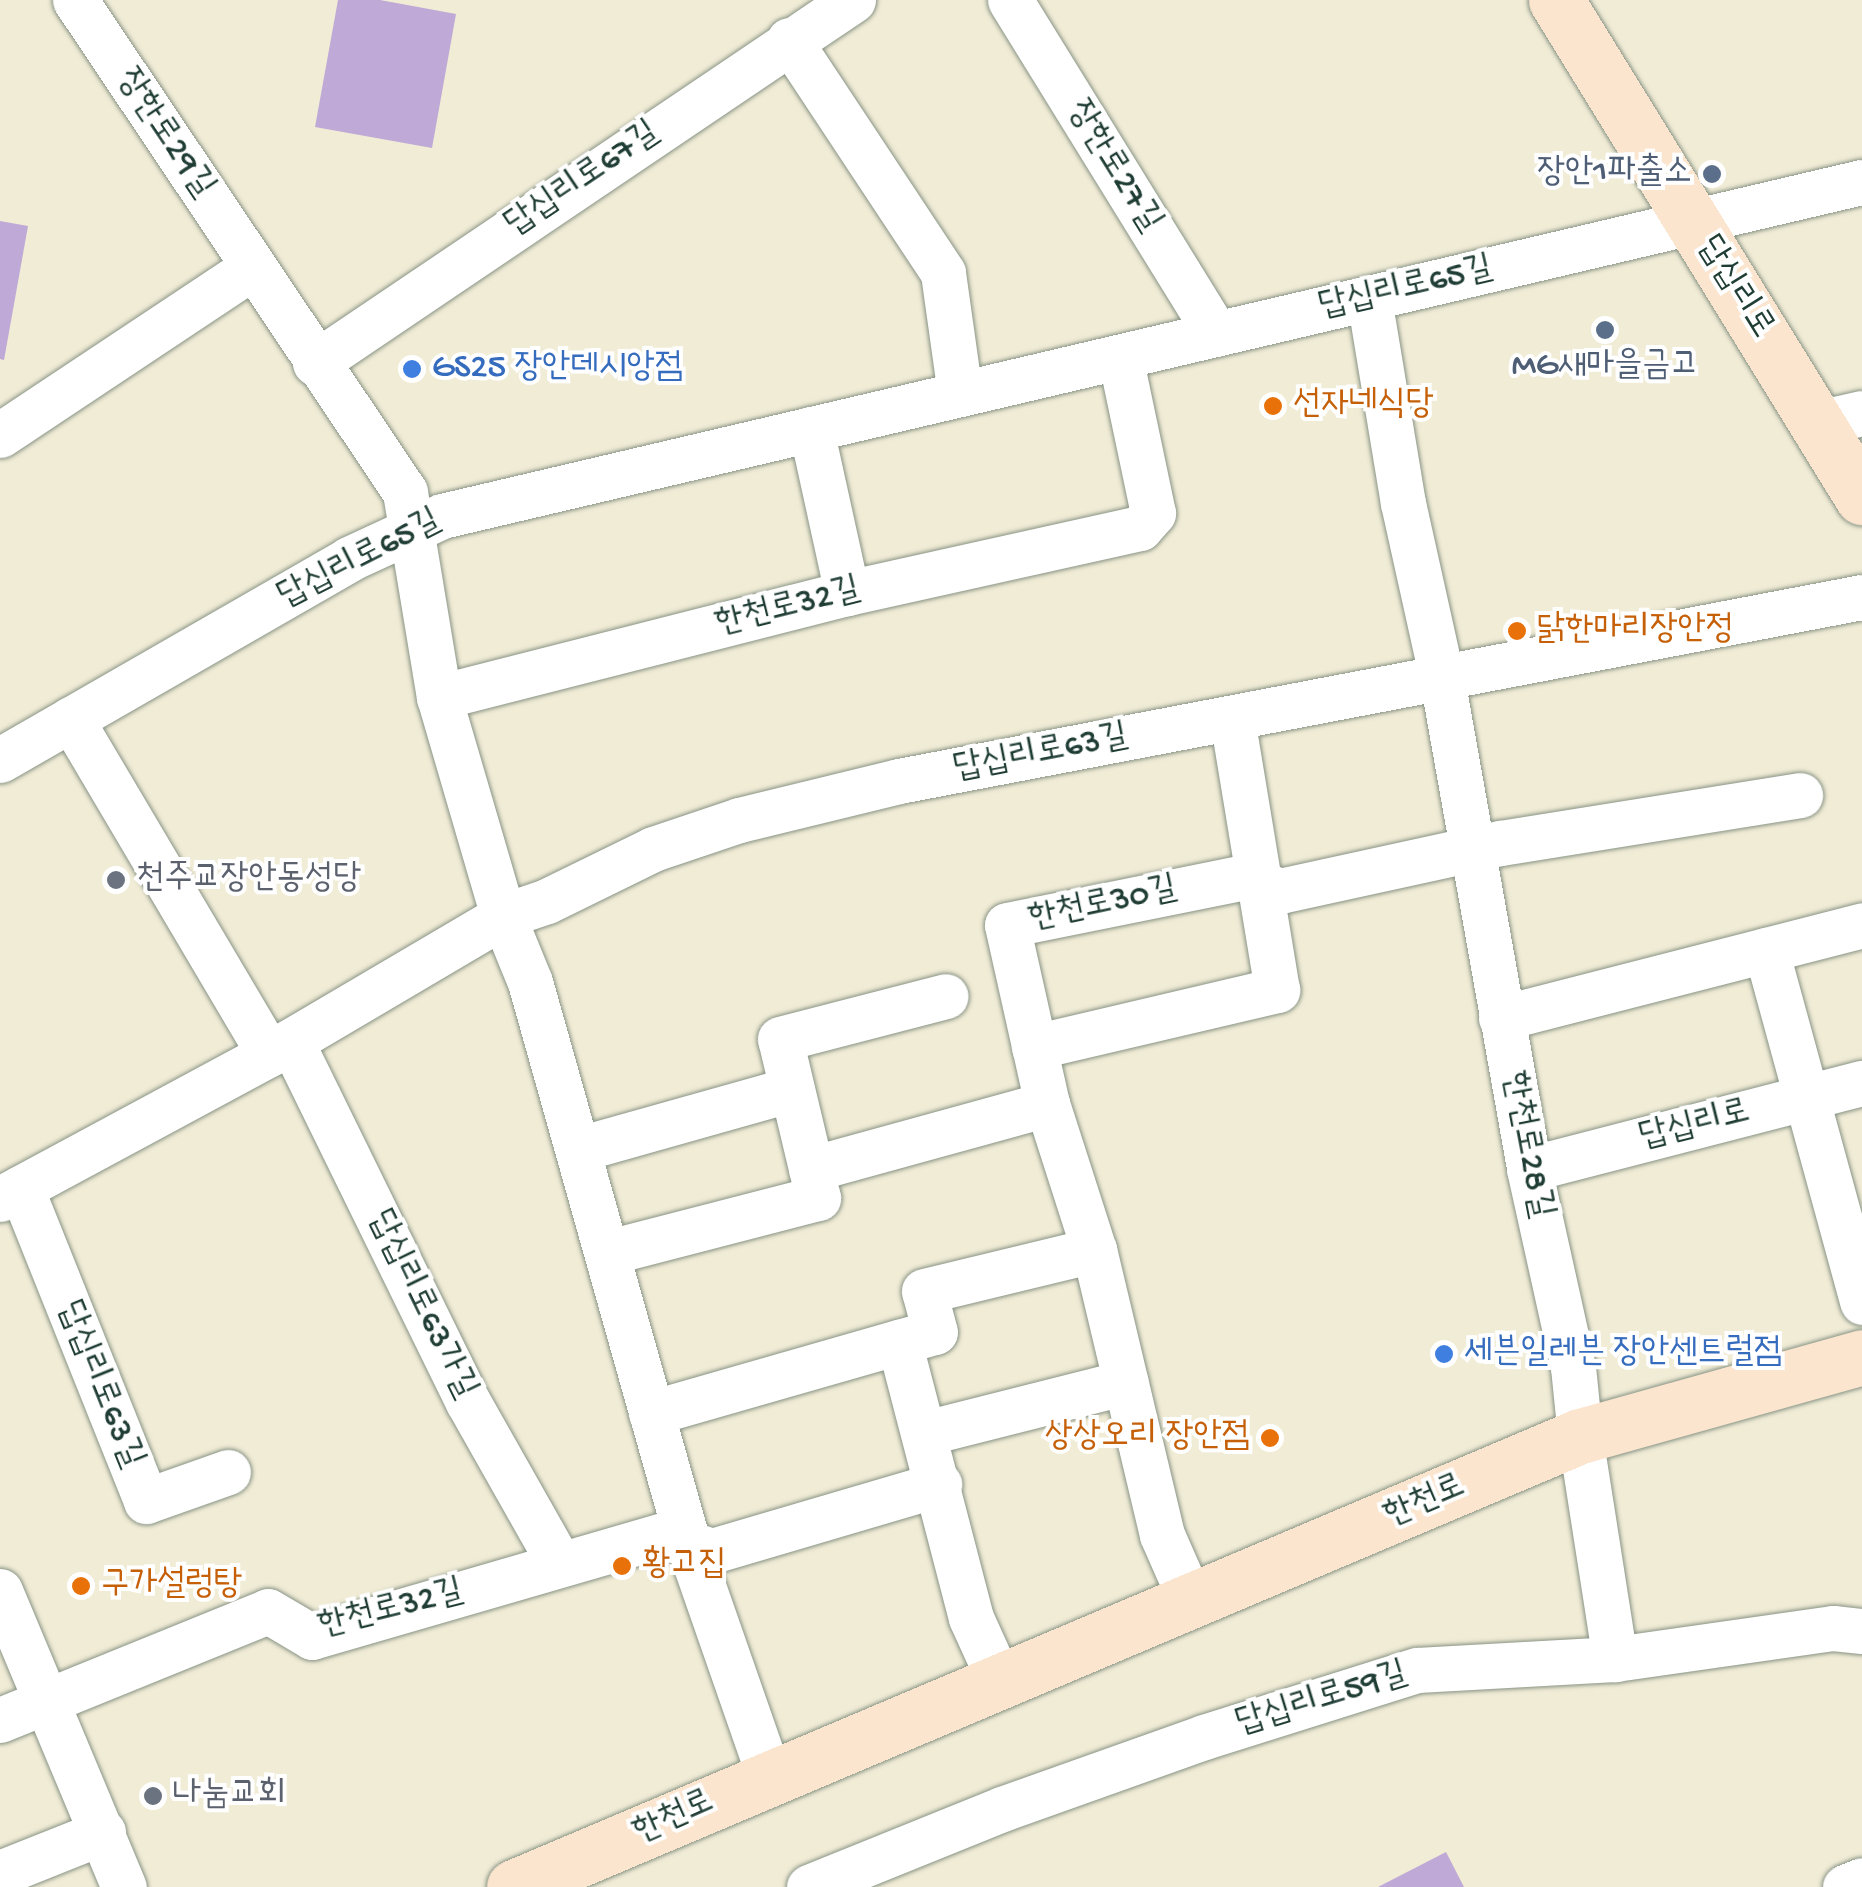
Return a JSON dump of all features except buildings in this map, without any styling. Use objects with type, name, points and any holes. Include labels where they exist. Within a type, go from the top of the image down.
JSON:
[{"type":"main road","name":"답십리로","points":[[1556,0],[1692,221],[1840,418],[1862,497]]},
{"type":"main road","name":"한천로","points":[[526,1885],[769,1776],[1580,1436],[1862,1357]]},
{"type":"street","name":"장한로29길","points":[[75,0],[405,492],[410,530]]},
{"type":"street","name":"답십리로67길","points":[[315,363],[853,0]]},
{"type":"street","name":"장한로27길","points":[[1010,0],[1216,334]]},
{"type":"street","points":[[789,40],[943,274],[960,394]]},
{"type":"street","name":"답십리로65길","points":[[0,760],[349,559],[442,516],[1862,182]]},
{"type":"street","points":[[0,435],[253,267]]},
{"type":"street","name":"한천로28길","points":[[1368,298],[1403,503],[1442,680],[1528,1169],[1573,1366],[1580,1436],[1615,1659]]},
{"type":"street","name":"한천로32길","points":[[439,697],[847,592],[1140,528],[1154,513],[1120,357]]},
{"type":"street","points":[[811,429],[847,592]]},
{"type":"street","points":[[410,530],[439,697],[503,916],[530,982],[688,1542],[769,1776]]},
{"type":"street","name":"답십리로63길","points":[[228,1472],[146,1501],[10,1194],[280,1048],[503,916],[547,901],[653,849],[739,820],[899,781],[1862,597]]},
{"type":"street","points":[[1034,1047],[1276,990],[1232,718]]},
{"type":"street","points":[[72,719],[280,1048]]},
{"type":"street","points":[[1471,853],[1502,843],[1800,795]]},
{"type":"street","name":"한천로30길","points":[[1191,1602],[1162,1535],[1094,1250],[1047,1104],[1008,925],[1244,876],[1280,891],[1471,853]]},
{"type":"street","points":[[1501,1018],[1862,925]]},
{"type":"street","points":[[1766,950],[1862,1302]]},
{"type":"street","points":[[815,1183],[780,1039],[946,996]]},
{"type":"street","name":"답십리로63가길","points":[[280,1048],[468,1402],[560,1563]]},
{"type":"street","name":"답십리로","points":[[1528,1169],[1862,1083]]},
{"type":"street","points":[[579,1149],[792,1089]]},
{"type":"street","points":[[609,1252],[1047,1104]]},
{"type":"street","points":[[651,1413],[935,1332],[924,1291],[1094,1250]]},
{"type":"street","points":[[899,1342],[971,1618],[1000,1682]]},
{"type":"street","points":[[924,1433],[1126,1382]]},
{"type":"street","name":"한천로32길","points":[[50,1701],[268,1611],[312,1636],[664,1535],[712,1551],[938,1484]]},
{"type":"street","points":[[0,1590],[50,1701],[124,1887]]},
{"type":"street","name":"답십리로59길","points":[[808,1887],[1002,1808],[1204,1737],[1417,1670],[1615,1659],[1833,1628],[1862,1631]]},
{"type":"street","points":[[0,1720],[50,1701]]},
{"type":"street","points":[[0,1873],[103,1832]]},
{"type":"street","points":[[1845,1887],[1862,1880]]},
{"type":"place","name":"장안1파출소","points":[[1712,174]]},
{"type":"place","name":"MG새마을금고","points":[[1605,330]]},
{"type":"place","name":"GS25 장안데시앙점","points":[[412,369]]},
{"type":"place","name":"선자네식당","points":[[1273,406]]},
{"type":"place","name":"닭한마리장안정","points":[[1517,631]]},
{"type":"place","name":"천주교장안동성당","points":[[116,880]]},
{"type":"place","name":"세븐일레븐 장안센트럴점","points":[[1444,1354]]},
{"type":"place","name":"상상오리 장안점","points":[[1270,1438]]},
{"type":"place","name":"황고집","points":[[622,1566]]},
{"type":"place","name":"구가설렁탕","points":[[81,1586]]},
{"type":"place","name":"나눔교회","points":[[153,1796]]}]
